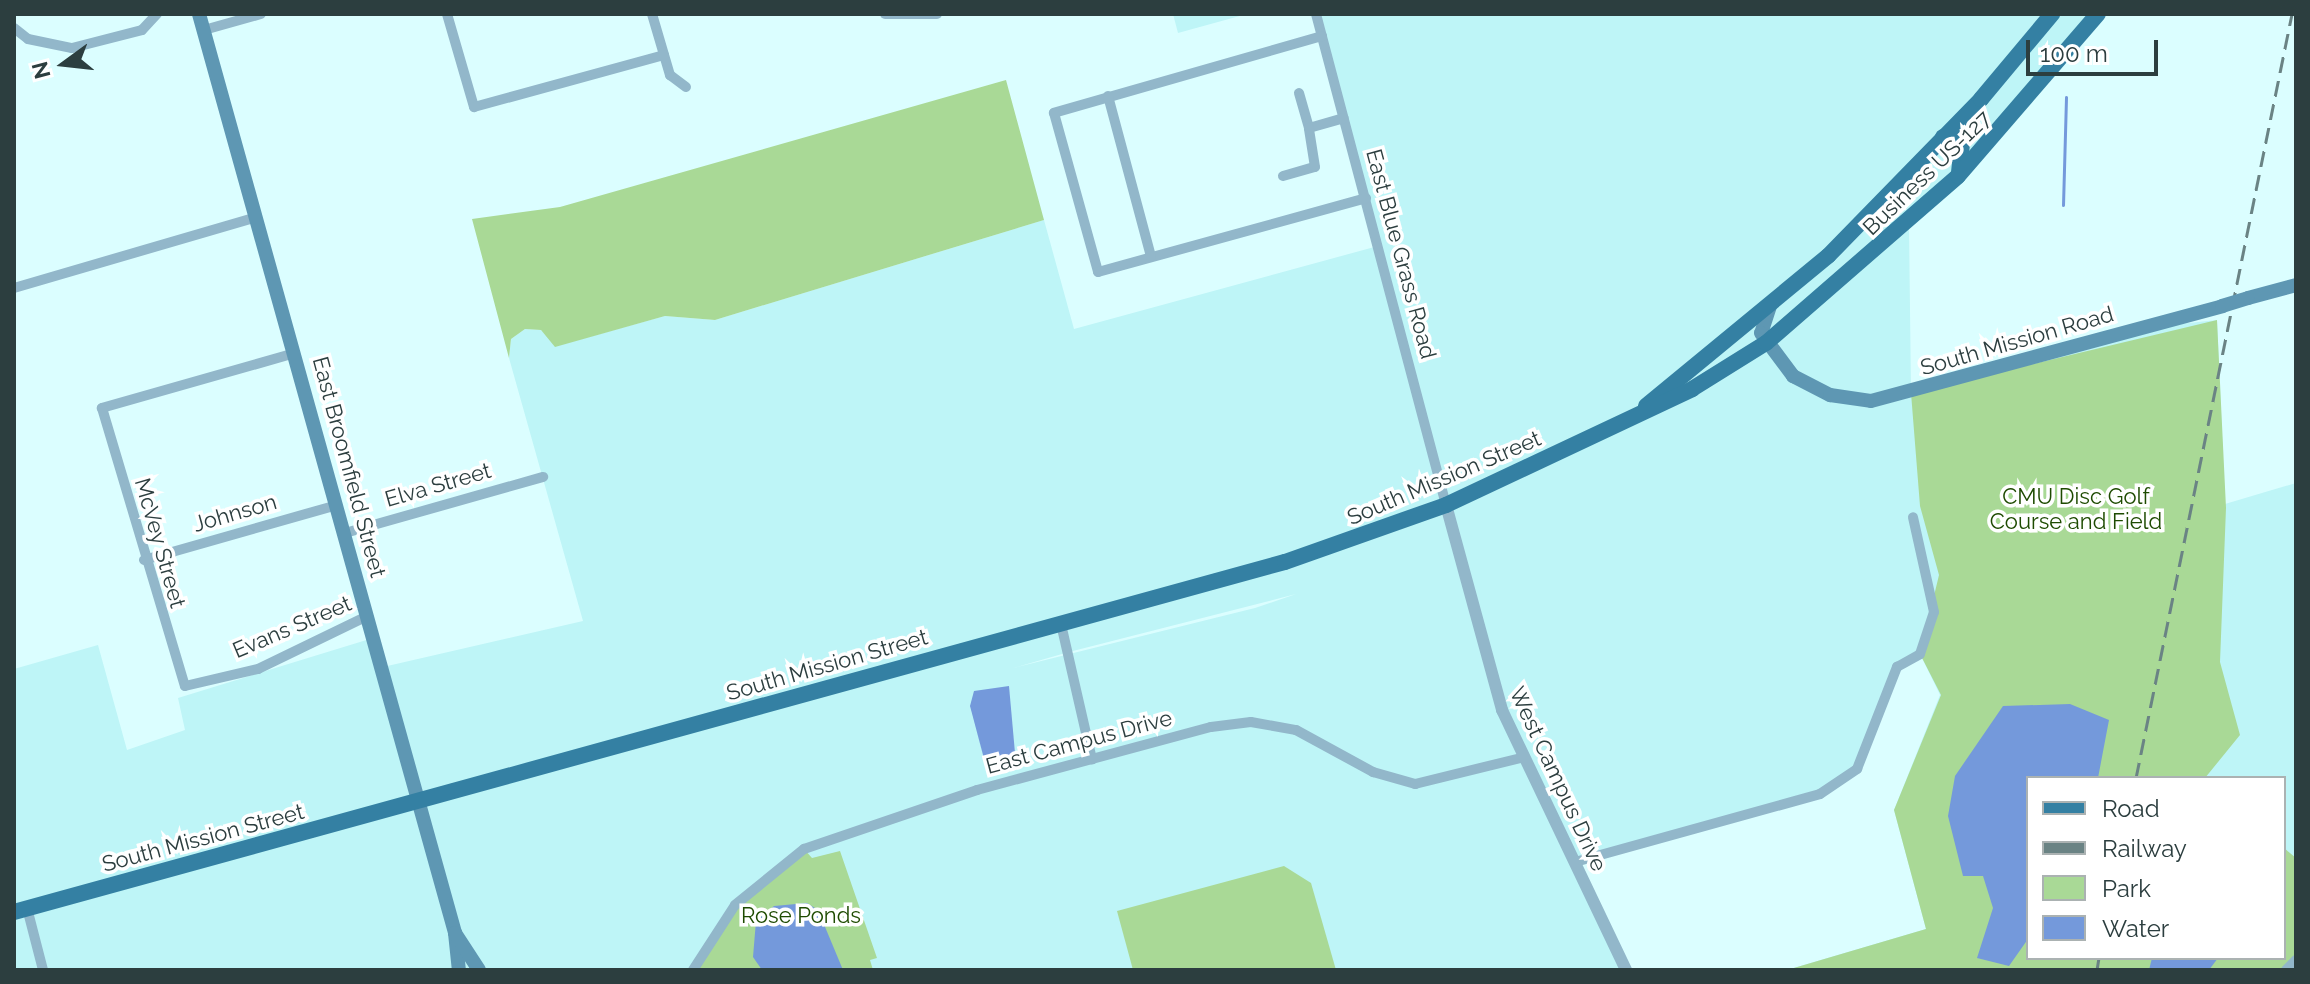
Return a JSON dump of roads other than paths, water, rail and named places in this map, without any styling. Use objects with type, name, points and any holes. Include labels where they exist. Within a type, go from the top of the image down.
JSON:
[{"type":"main road","name":"East Broomfield Street","points":[[199,14],[455,933],[459,970]]},
{"type":"main road","name":"Business US-127","points":[[1770,306],[1943,137],[2052,14]]},
{"type":"main road","name":"Business US-127","points":[[1766,343],[1958,176],[2098,14]]},
{"type":"main road","points":[[1943,137],[1962,144],[1958,176]]},
{"type":"main road","name":"South Mission Road","points":[[1766,343],[1803,384],[1871,401],[2296,285]]},
{"type":"main road","points":[[1766,343],[1761,325],[1770,306]]},
{"type":"main road","name":"South Mission Street","points":[[1636,415],[1770,306]]},
{"type":"main road","name":"South Mission Street","points":[[20,910],[1298,558],[1446,505],[1636,415],[1766,343]]},
{"type":"main road","name":"East Broomfield Street","points":[[455,933],[479,970]]},
{"type":"street","points":[[14,28],[28,39],[72,48],[142,30],[157,14]]},
{"type":"street","points":[[204,30],[261,14]]},
{"type":"street","points":[[447,14],[474,107],[664,55]]},
{"type":"street","points":[[652,14],[674,83],[686,87]]},
{"type":"street","points":[[885,14],[937,14]]},
{"type":"street","name":"East Blue Grass Road","points":[[1316,14],[1446,505]]},
{"type":"street","points":[[1322,36],[1054,113],[1098,272],[1366,198]]},
{"type":"street","points":[[1283,176],[1315,167],[1299,93]]},
{"type":"street","points":[[1108,96],[1151,256]]},
{"type":"street","points":[[1309,128],[1344,118]]},
{"type":"street","points":[[14,288],[257,217]]},
{"type":"street","name":"McVey Street","points":[[185,686],[144,560],[102,408],[295,353]]},
{"type":"street","name":"Elva Street","points":[[345,533],[543,477]]},
{"type":"street","name":"Johnson","points":[[144,560],[337,505]]},
{"type":"street","name":"West Campus Drive","points":[[1446,505],[1488,670],[1521,758],[1626,970]]},
{"type":"street","points":[[1575,862],[1820,794],[1857,769],[1897,667],[1920,654],[1934,612],[1913,517]]},
{"type":"street","name":"Evans Street","points":[[185,686],[258,669],[367,616]]},
{"type":"street","points":[[1061,624],[1092,759]]},
{"type":"street","name":"East Campus Drive","points":[[693,970],[735,905],[804,849],[1092,759],[1245,722],[1303,732],[1361,767],[1404,782],[1446,782],[1521,758]]},
{"type":"street","points":[[20,910],[43,970]]},
{"type":"street","points":[[2286,970],[2296,960]]},
{"type":"water","points":[[1009,686],[1015,753],[987,770],[970,706],[974,691]]},
{"type":"water","points":[[2070,704],[2109,720],[2098,776],[2026,776],[2026,942],[2009,966],[1977,958],[1993,908],[1983,876],[1963,876],[1948,816],[1955,776],[2003,706]]},
{"type":"water","points":[[807,903],[818,910],[843,970],[762,970],[753,957],[756,921],[774,906]]},
{"type":"water","points":[[2152,960],[2216,960],[2209,970],[2149,970]]},
{"type":"waterway","points":[[2063,205],[2066,97]]},
{"type":"railway","points":[[2136,776],[2292,14]]},
{"type":"railway","points":[[2097,970],[2099,960]]},
{"type":"park label","name":"CMU Disc Golf Course and Field","points":[[2076,508]]},
{"type":"park label","name":"Rose Ponds","points":[[801,916]]}]
